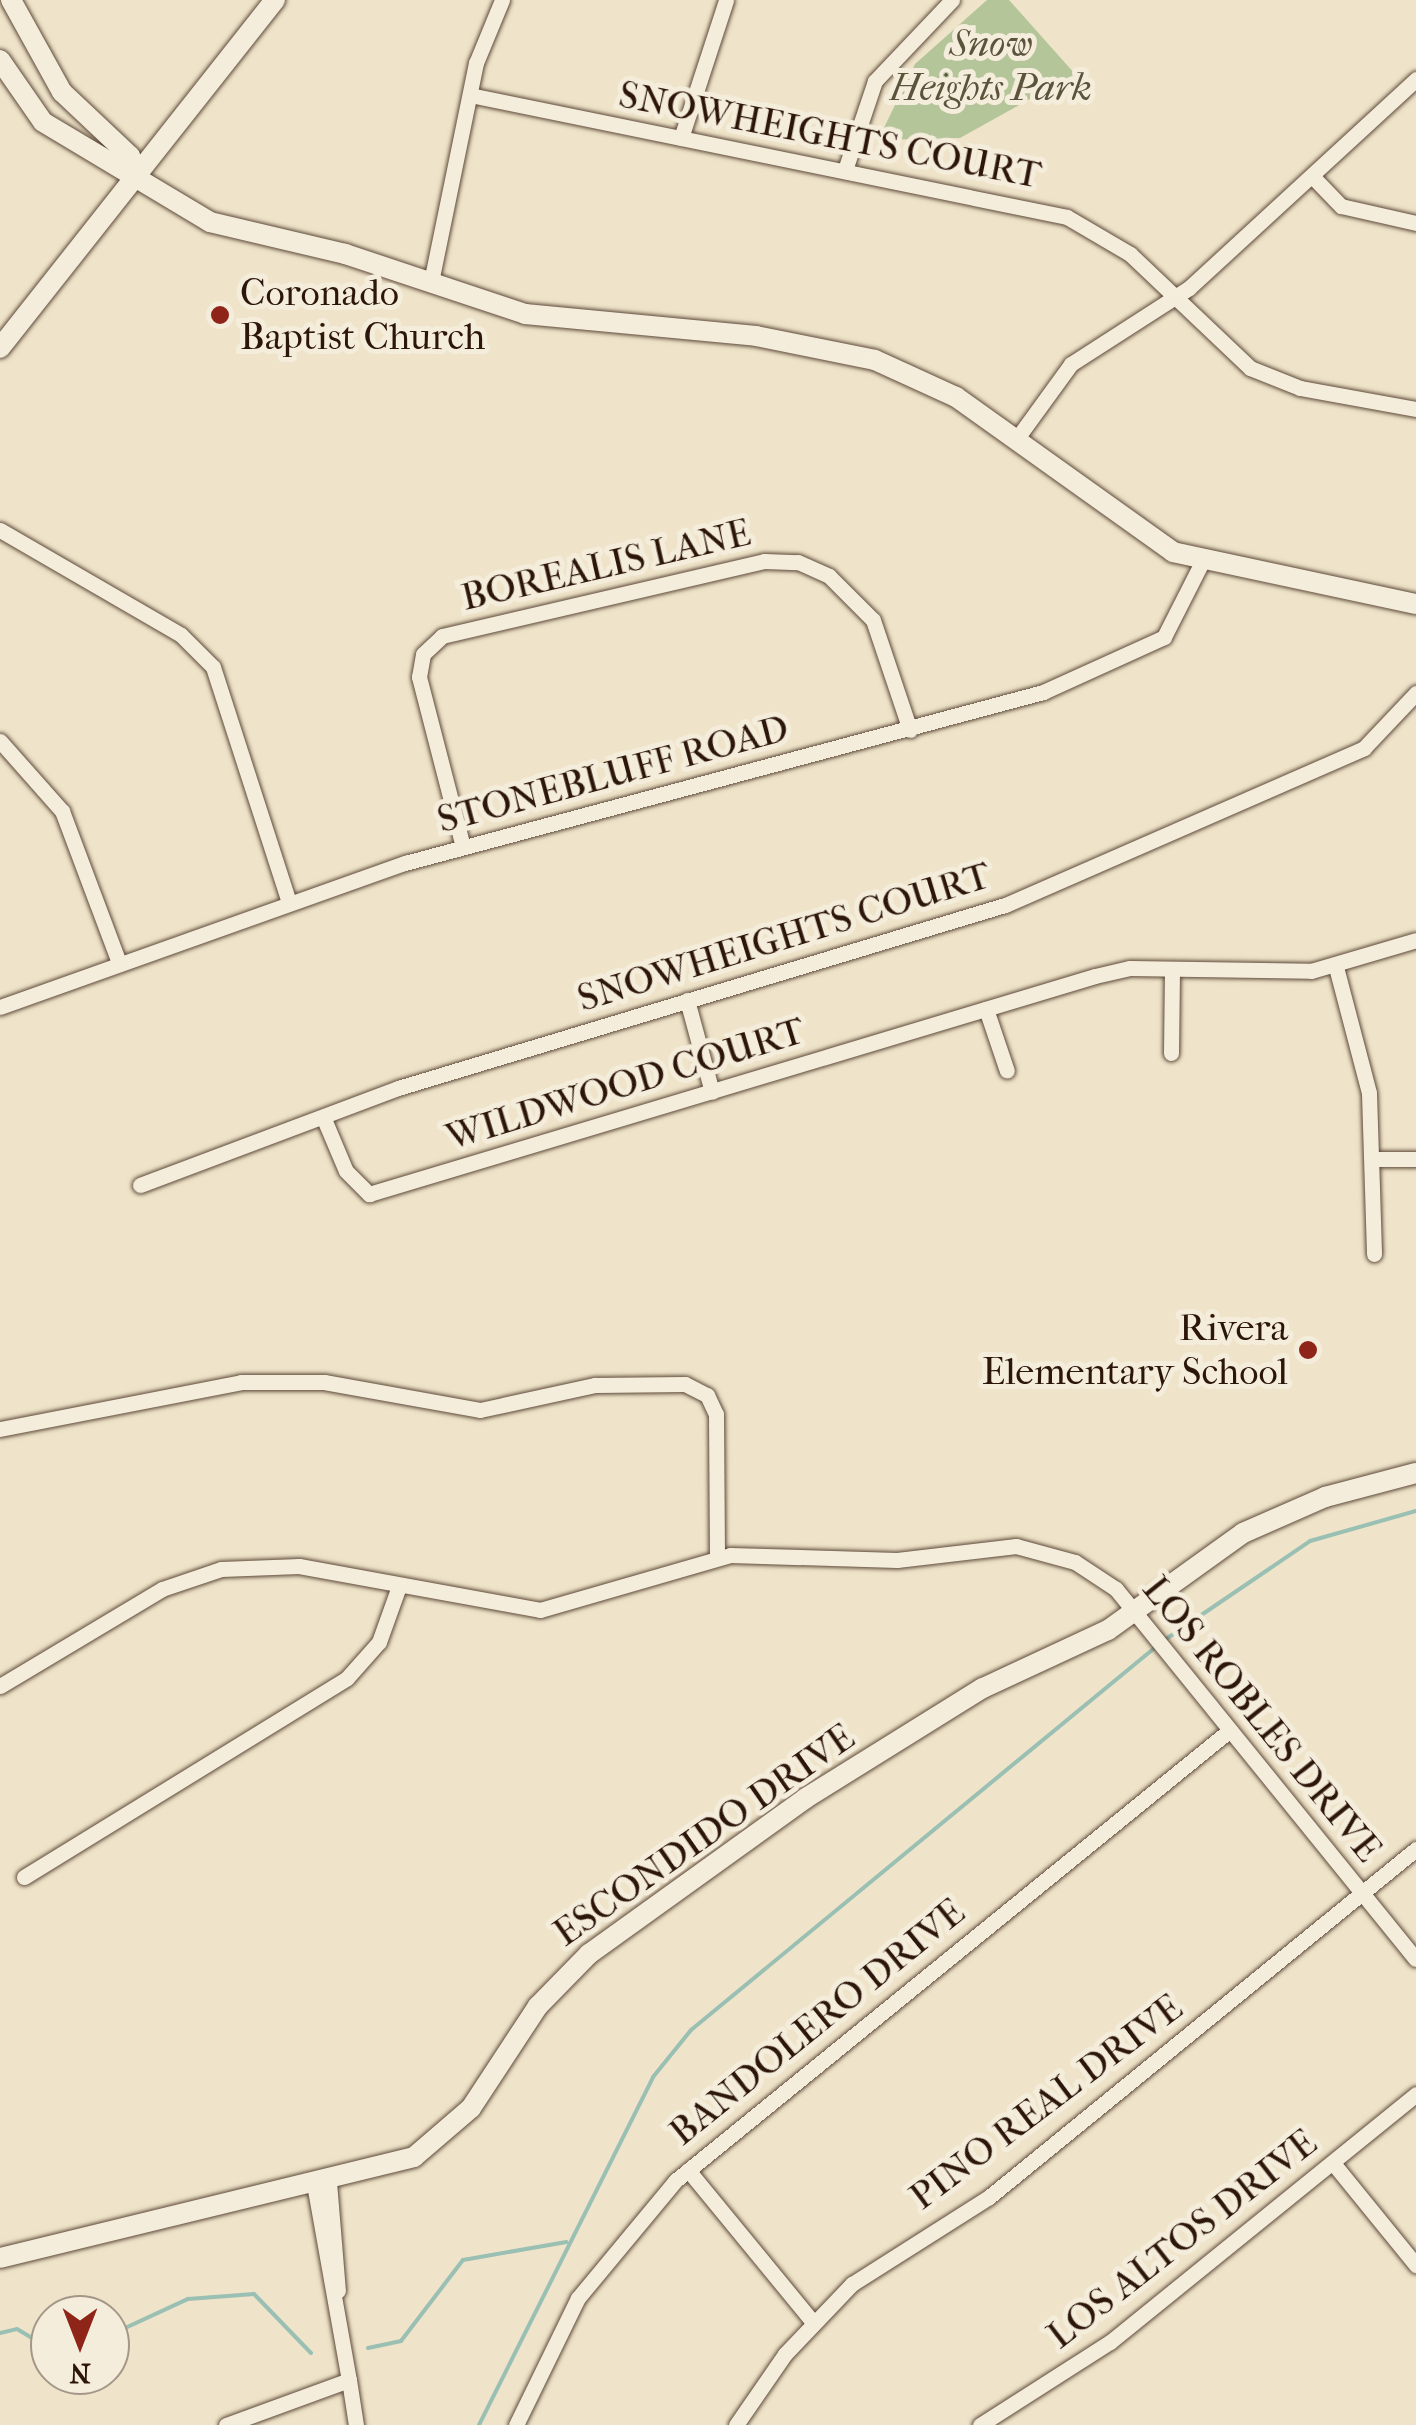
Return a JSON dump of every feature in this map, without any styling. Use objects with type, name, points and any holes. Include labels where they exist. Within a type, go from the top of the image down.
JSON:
[{"type":"street","points":[[11,0],[43,66],[130,156],[134,178]]},
{"type":"street","points":[[0,348],[275,0]]},
{"type":"street","points":[[431,282],[470,95],[502,0]]},
{"type":"street","points":[[682,138],[726,0]]},
{"type":"street","points":[[845,170],[876,81],[952,0]]},
{"type":"street","points":[[0,60],[43,122],[134,178],[234,231],[571,323],[756,336],[875,360],[956,397],[1131,530],[1202,562],[1416,604]]},
{"type":"street","points":[[1016,441],[1071,364],[1173,300],[1416,80]]},
{"type":"street","name":"SNOWHEIGHTS COURT","points":[[470,95],[1067,217],[1110,239],[1210,340],[1274,379],[1416,408]]},
{"type":"street","points":[[1312,176],[1342,206],[1416,223]]},
{"type":"street","points":[[0,530],[181,635],[212,667],[288,898]]},
{"type":"street","name":"BOREALIS LANE","points":[[464,847],[419,677],[423,654],[442,636],[764,561],[798,562],[846,589],[873,620],[910,730]]},
{"type":"street","name":"STONEBLUFF ROAD","points":[[0,1006],[288,898],[1043,692],[1155,643],[1183,611],[1202,562]]},
{"type":"street","name":"SNOWHEIGHTS COURT","points":[[140,1185],[324,1119],[687,1000],[1006,904],[1364,748],[1416,693]]},
{"type":"street","points":[[0,740],[62,811],[119,963]]},
{"type":"street","name":"WILDWOOD COURT","points":[[324,1119],[346,1171],[369,1194],[1130,968],[1336,967],[1416,940]]},
{"type":"street","points":[[1336,967],[1370,1093],[1374,1254]]},
{"type":"street","points":[[1171,1053],[1172,970]]},
{"type":"street","points":[[687,1000],[712,1092]]},
{"type":"street","points":[[986,1009],[1007,1071]]},
{"type":"street","points":[[1374,1159],[1416,1159]]},
{"type":"street","points":[[0,1429],[75,1421],[241,1382],[324,1382],[480,1410],[595,1385],[686,1384],[707,1395],[716,1414],[717,1558]]},
{"type":"street","name":"ESCONDIDO DRIVE","points":[[0,2258],[240,2194],[322,2183],[395,2166],[455,2126],[561,1981],[751,1837],[983,1688],[1083,1644],[1274,1518],[1416,1473]]},
{"type":"street","name":"LOS ROBLES DRIVE","points":[[0,1686],[162,1589],[221,1570],[299,1566],[540,1610],[717,1558],[897,1560],[1016,1546],[1098,1574],[1135,1609],[1416,1959]]},
{"type":"street","points":[[24,1877],[347,1678],[379,1642],[399,1586]]},
{"type":"street","name":"BANDOLERO DRIVE","points":[[516,2425],[578,2298],[688,2170],[1230,1730]]},
{"type":"street","name":"PINO REAL DRIVE","points":[[736,2425],[812,2320],[876,2266],[989,2197],[1416,1849]]},
{"type":"street","name":"LOS ALTOS DRIVE","points":[[980,2425],[1110,2342],[1416,2094]]},
{"type":"street","points":[[1333,2163],[1416,2265]]},
{"type":"street","points":[[688,2170],[812,2320]]},
{"type":"street","points":[[322,2183],[356,2425]]},
{"type":"street","points":[[226,2425],[349,2380]]},
{"type":"green space","name":"Snow Heights Park","points":[[987,0],[1009,0],[1075,74],[960,138],[878,140],[915,64]]},
{"type":"waterway","points":[[1166,1639],[1310,1541],[1416,1511]]},
{"type":"waterway","points":[[479,2425],[653,2077],[691,2030],[1158,1645]]},
{"type":"waterway","points":[[368,2348],[401,2341],[463,2260],[566,2242]]},
{"type":"waterway","points":[[130,2326],[188,2299],[254,2294],[311,2353]]},
{"type":"waterway","points":[[0,2333],[17,2329],[30,2337]]},
{"type":"place","name":"Coronado Baptist Church","points":[[220,315]]},
{"type":"place","name":"Rivera Elementary School","points":[[1308,1350]]}]
